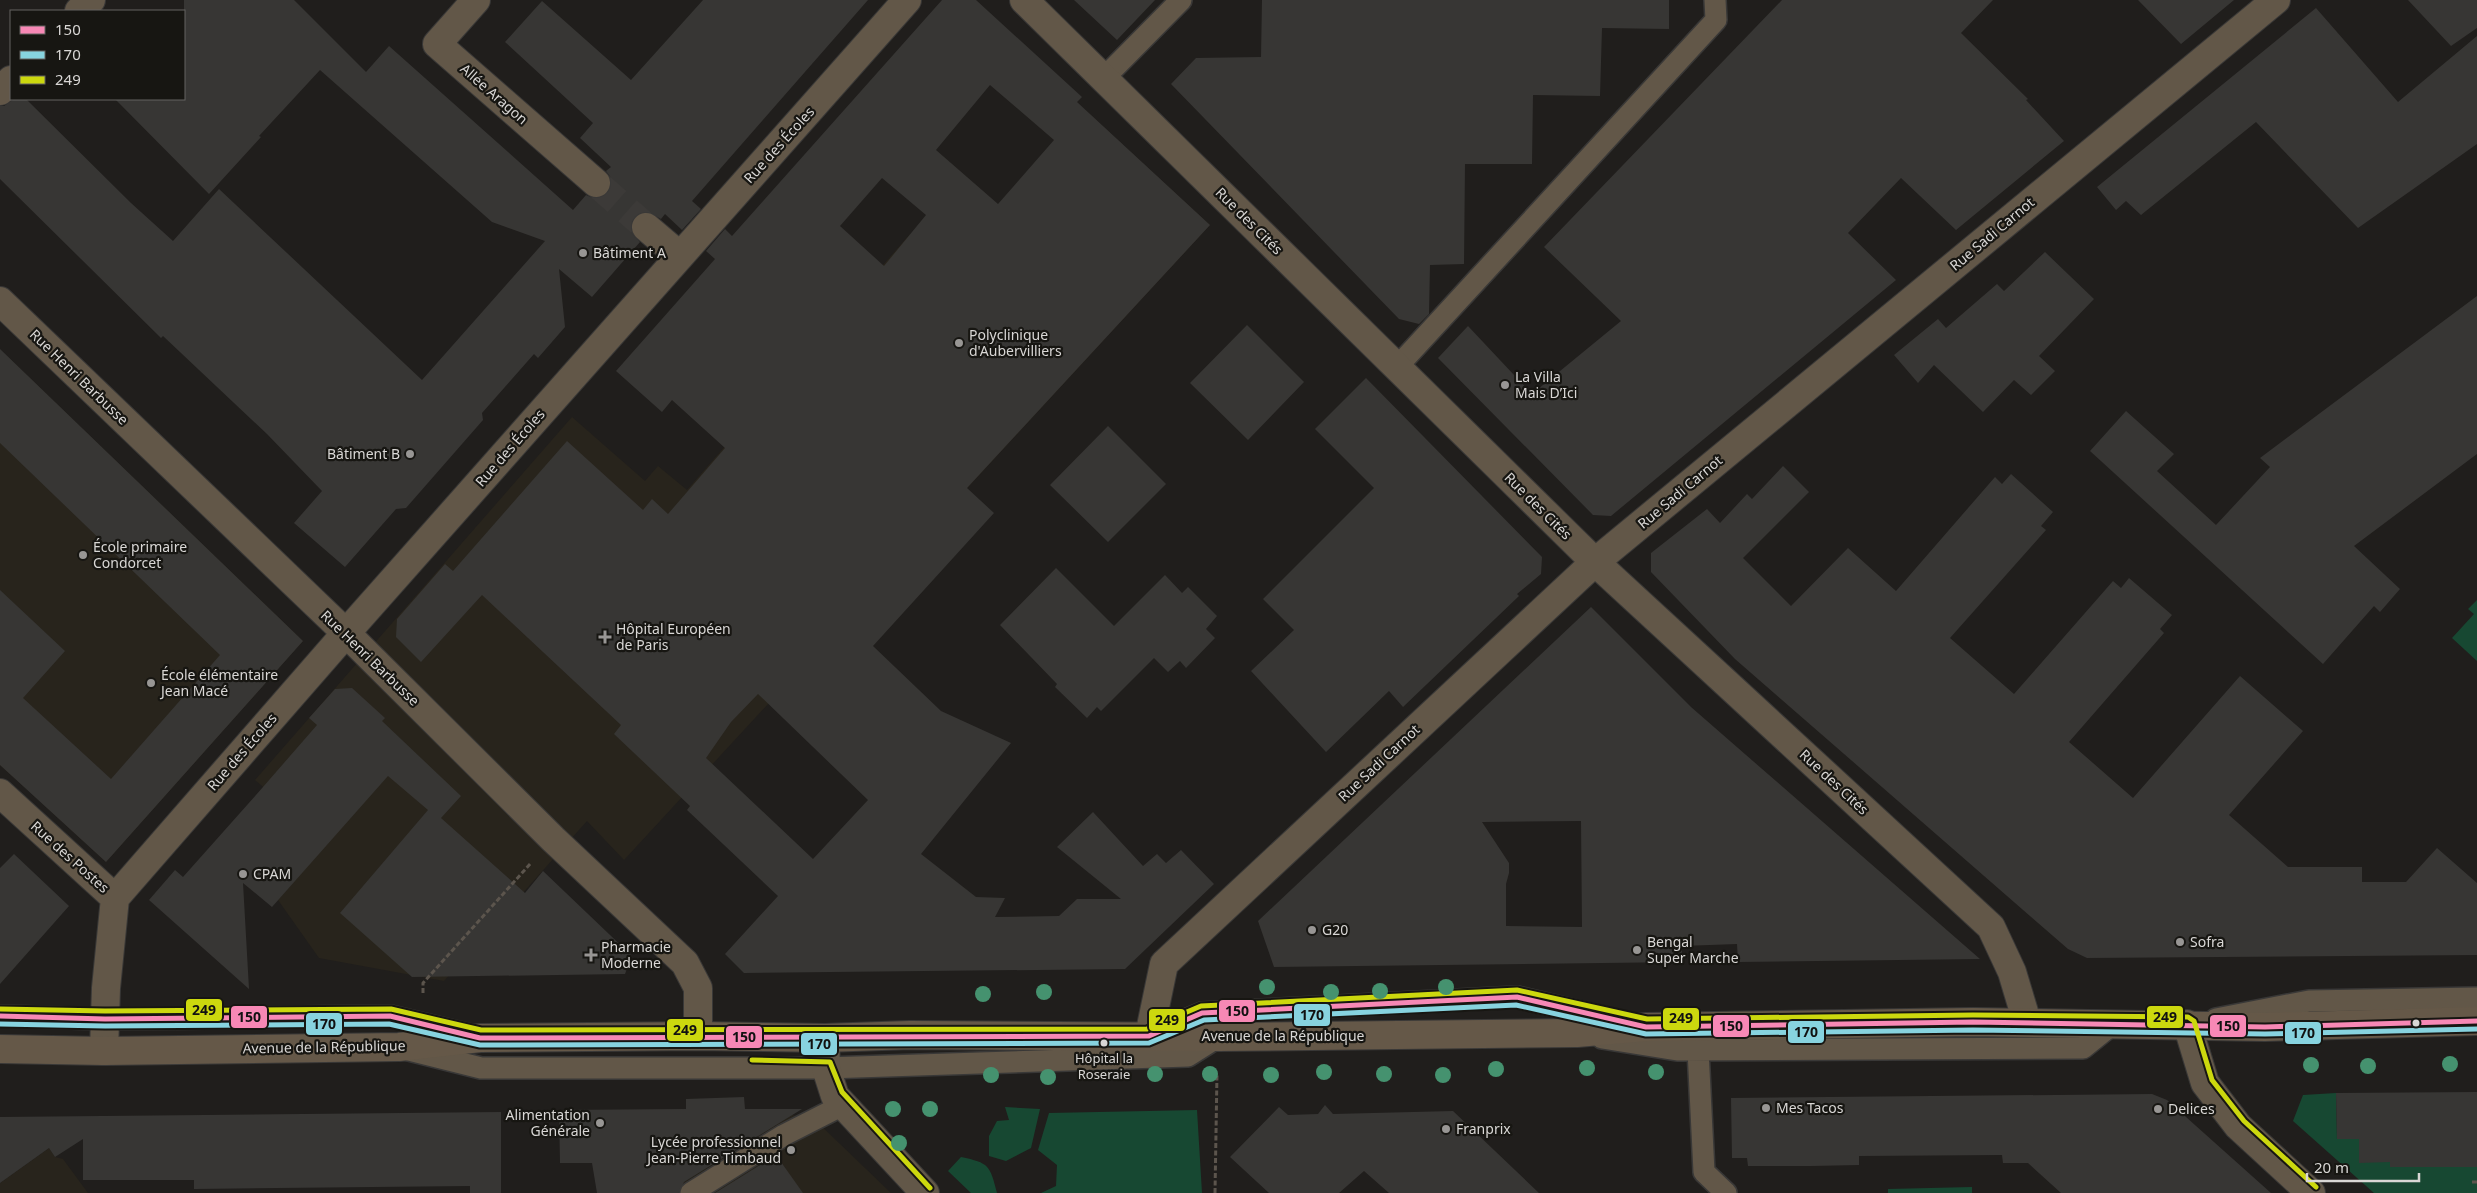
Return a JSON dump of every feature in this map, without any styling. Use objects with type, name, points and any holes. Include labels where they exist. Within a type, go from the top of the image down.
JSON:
[{"type":"main road","name":"Avenue de la République","points":[[0,1050],[104,1051],[399,1047],[480,1038],[698,1036],[825,1038],[910,1035],[1218,1037],[1578,1034],[1646,1027],[2027,1022],[2265,1027],[2477,1021]]},
{"type":"street","points":[[80,10],[91,0]]},
{"type":"street","name":"Allée Aragon","points":[[476,0],[436,44],[596,183]]},
{"type":"street","name":"Rue des Écoles","points":[[115,898],[346,633],[907,0]]},
{"type":"street","name":"Rue des Cités","points":[[1024,0],[1595,562],[1991,927],[2012,972],[2027,1022]]},
{"type":"street","name":"Rue Sadi Carnot","points":[[1149,1036],[1164,964],[1595,562],[2276,0]]},
{"type":"street","points":[[0,91],[10,81]]},
{"type":"street","points":[[646,227],[680,256]]},
{"type":"street","name":"Rue Henri Barbusse","points":[[0,301],[346,633],[553,838],[685,963],[698,988],[698,1036]]},
{"type":"street","name":"Rue des Postes","points":[[0,793],[115,898],[104,1051]]},
{"type":"street","points":[[2187,1024],[2205,1083],[2238,1126],[2310,1193]]},
{"type":"street","points":[[825,1038],[826,1068],[835,1096],[926,1193]]},
{"type":"lane","points":[[1104,78],[1181,0]]},
{"type":"lane","points":[[1397,367],[1716,20],[1715,0]]},
{"type":"lane","points":[[1149,1036],[1202,1013],[1516,997],[1646,1027]]},
{"type":"lane","points":[[2187,1024],[2309,1001],[2477,998]]},
{"type":"lane","points":[[0,1016],[105,1019],[390,1016],[480,1038]]},
{"type":"lane","points":[[1578,1034],[1677,1050],[2082,1048],[2114,1023]]},
{"type":"lane","points":[[399,1047],[481,1068],[826,1068],[1188,1056],[1218,1037]]},
{"type":"lane","points":[[1698,1050],[1704,1172],[1726,1193]]},
{"type":"lane","points":[[691,1193],[784,1135],[843,1105]]},
{"type":"path","points":[[422,1024],[422,983],[553,838]]},
{"type":"path","points":[[1215,1193],[1218,1037]]},
{"type":"path","points":[[2472,1182],[2477,1182]]},
{"type":"shaded area","name":"Hôpital Européen de Paris","points":[[1083,108],[1210,225],[624,860],[587,821],[444,981],[319,958],[278,900],[328,842],[255,780],[572,417],[645,481],[658,466],[687,490],[910,234],[945,265]]},
{"type":"shaded area","points":[[7,356],[303,641],[106,862],[0,765],[0,364]]},
{"type":"shaded area","name":"Lycée professionnel Jean-Pierre Timbaud","points":[[792,1115],[813,1118],[891,1193],[666,1193]]},
{"type":"shaded area","points":[[49,1148],[55,1157],[63,1159],[88,1193],[0,1193],[0,1183]]},
{"type":"green space","points":[[2477,600],[2477,661],[2452,638],[2474,614],[2468,609]]},
{"type":"green space","points":[[2336,1093],[2337,1139],[2359,1139],[2359,1162],[2390,1162],[2390,1167],[2477,1167],[2477,1193],[2374,1193],[2293,1121],[2303,1095]]},
{"type":"green space","points":[[1005,1107],[1040,1109],[1031,1148],[1006,1161],[989,1156],[989,1136],[997,1121],[1009,1120]]},
{"type":"green space","points":[[1197,1110],[1202,1193],[1041,1193],[1056,1186],[1057,1165],[1038,1150],[1049,1113]]},
{"type":"green space","points":[[961,1157],[977,1161],[987,1167],[997,1193],[971,1193],[948,1171]]},
{"type":"green space","points":[[1972,1187],[1972,1193],[1888,1193],[1888,1189]]},
{"type":"building","points":[[184,0],[294,0],[366,72],[389,46],[573,210],[586,195],[593,198],[601,198],[607,194],[611,186],[611,178],[606,171],[611,167],[580,138],[593,123],[505,42],[542,1],[631,80],[703,0],[868,0],[692,201],[701,209],[682,230],[665,214],[661,219],[648,212],[641,212],[634,217],[631,224],[631,232],[640,242],[592,297],[559,269],[565,327],[538,358],[534,354],[482,413],[483,420],[406,508],[396,509],[345,567],[294,523],[322,491],[267,434],[163,336],[161,338],[0,179],[0,106],[4,106],[13,100],[27,100],[131,203],[173,241],[219,189],[422,380],[545,241],[492,222],[320,70],[209,194],[116,100],[185,100]]},
{"type":"building","points":[[942,0],[976,0],[1082,97],[1077,102],[1210,225],[967,488],[994,513],[873,646],[941,711],[1011,743],[921,854],[976,897],[1005,898],[995,917],[1059,916],[1077,899],[1121,899],[1057,847],[1093,812],[1143,866],[1157,854],[1166,863],[1181,850],[1214,884],[1125,969],[744,973],[725,954],[778,896],[687,810],[690,806],[614,734],[621,725],[482,595],[421,662],[396,637],[397,619],[445,564],[453,571],[567,441],[643,510],[652,499],[668,514],[725,448],[672,400],[662,412],[616,371],[715,259],[706,251],[725,229],[732,236]],"holes":[[[990,85],[1054,140],[998,204],[936,150]],[[882,178],[926,215],[884,266],[840,226]],[[758,694],[868,800],[813,859],[706,758],[731,722]]]},
{"type":"building","points":[[1074,0],[1155,0],[1117,40]]},
{"type":"building","points":[[1262,0],[1669,0],[1669,29],[1602,28],[1600,96],[1533,95],[1532,164],[1465,164],[1464,264],[1430,265],[1429,314],[1419,324],[1399,319],[1171,84],[1196,58],[1261,57]]},
{"type":"building","points":[[1782,0],[1993,0],[1961,33],[2028,99],[2026,100],[2064,141],[1956,230],[1901,178],[1848,233],[1896,280],[1611,516],[1593,515],[1438,358],[1468,326],[1532,394],[1621,321],[1544,247]]},
{"type":"building","points":[[2138,0],[2234,0],[2181,44]]},
{"type":"building","points":[[2408,0],[2477,0],[2477,28],[2451,46]]},
{"type":"building","points":[[2316,8],[2398,102],[2477,36],[2477,144],[2358,228],[2256,122],[2141,215],[2126,201],[2116,210],[2097,187]]},
{"type":"building","points":[[2045,252],[2094,299],[2039,356],[2055,371],[2031,395],[2014,380],[1983,412],[1934,365],[1918,383],[1894,355],[1938,319],[1946,328],[1997,284],[2004,291]]},
{"type":"building","points":[[2477,296],[2477,454],[2354,546],[2400,589],[2380,612],[2374,606],[2323,664],[2090,451],[2126,411],[2174,454],[2157,471],[2216,525],[2270,467],[2260,458]]},
{"type":"building","points":[[1247,325],[1304,382],[1248,440],[1190,383]]},
{"type":"building","name":"École élémentaire Jean Macé","points":[[0,349],[303,641],[106,862],[0,765],[0,590],[65,651],[23,698],[111,779],[220,655],[0,443]]},
{"type":"building","points":[[1366,378],[1542,557],[1541,574],[1517,594],[1519,596],[1403,707],[1389,691],[1326,752],[1251,671],[1294,630],[1263,599],[1374,488],[1315,429]]},
{"type":"building","points":[[1108,426],[1166,484],[1108,542],[1050,485]]},
{"type":"building","points":[[1783,466],[1809,492],[1743,558],[1791,606],[1848,548],[1896,591],[1995,477],[2002,484],[2011,474],[2053,512],[2041,526],[2046,530],[1950,638],[2014,694],[2113,581],[2121,588],[2129,578],[2172,615],[2160,629],[2164,633],[2069,742],[2133,798],[2240,676],[2303,731],[2229,815],[2288,867],[2362,867],[2362,882],[2406,882],[2437,848],[2477,883],[2477,955],[2087,958],[2068,949],[1735,659],[1651,572],[1651,553],[1707,509],[1720,523],[1747,494],[1752,499]]},
{"type":"building","points":[[1056,568],[1114,626],[1165,575],[1182,593],[1188,587],[1217,616],[1206,629],[1215,638],[1186,668],[1180,661],[1168,672],[1154,658],[1101,711],[1097,707],[1087,718],[1055,687],[1057,684],[1000,625]]},
{"type":"building","points":[[1591,607],[1691,707],[1980,959],[1738,962],[1737,944],[1682,946],[1682,962],[1274,967],[1258,921]],"holes":[[[1581,821],[1582,927],[1506,926],[1506,884],[1509,863],[1482,822]]]},
{"type":"building","points":[[352,688],[385,718],[382,721],[461,796],[441,818],[525,893],[543,871],[632,956],[625,974],[412,977],[340,913],[428,810],[388,776],[272,907],[243,883],[249,989],[149,900],[175,870],[183,877],[263,787],[317,725],[309,718],[335,689]]},
{"type":"building","points":[[14,854],[69,906],[0,984],[0,868]]},
{"type":"building","points":[[2477,1092],[2477,1167],[2390,1167],[2390,1162],[2359,1163],[2359,1139],[2337,1139],[2336,1093]]},
{"type":"building","points":[[2152,1094],[2167,1100],[2271,1193],[2061,1193],[2028,1163],[2003,1163],[2002,1155],[1859,1156],[1859,1165],[1811,1166],[1748,1166],[1747,1158],[1732,1158],[1731,1098]]},
{"type":"building","points":[[744,1097],[745,1109],[802,1109],[684,1182],[679,1193],[597,1193],[592,1163],[560,1163],[559,1110],[686,1109],[686,1099]]},
{"type":"building","points":[[1325,1105],[1333,1114],[1453,1111],[1539,1193],[1389,1193],[1364,1171],[1339,1193],[1269,1193],[1230,1157],[1279,1107],[1288,1115],[1318,1114]]},
{"type":"building","points":[[501,1112],[501,1193],[470,1193],[470,1186],[194,1189],[194,1180],[83,1180],[83,1139],[55,1157],[49,1148],[0,1183],[0,1117]]},
{"type":"building","points":[[776,1155],[803,1193],[715,1193]]},
{"type":"tunnel","points":[[596,183],[646,227]]},
{"type":"transit line","name":"249","points":[[0,1009],[105,1011],[391,1009],[481,1030],[1147,1029],[1201,1006],[1517,990],[1647,1019],[1973,1015],[2188,1017],[2194,1021],[2212,1080],[2244,1121],[2316,1187]]},
{"type":"transit line","name":"150","points":[[0,1016],[105,1019],[390,1016],[480,1038],[1149,1036],[1202,1013],[1517,997],[1646,1027],[1973,1022],[2265,1027],[2477,1021]]},
{"type":"transit line","name":"170","points":[[0,1024],[105,1026],[389,1024],[480,1045],[1149,1043],[1204,1020],[1516,1005],[1646,1034],[1973,1030],[2265,1034],[2477,1029]]},
{"type":"transit line","name":"249","points":[[752,1060],[830,1062],[842,1092],[930,1188]]},
{"type":"place","name":"Bâtiment A","points":[[583,253]]},
{"type":"place","name":"Polyclinique d'Aubervilliers","points":[[959,343]]},
{"type":"place","name":"La Villa Mais D’Ici","points":[[1505,385]]},
{"type":"place","name":"Bâtiment B","points":[[410,454]]},
{"type":"place","name":"École primaire Condorcet","points":[[83,555]]},
{"type":"place","name":"Hôpital Européen de Paris","points":[[605,637]]},
{"type":"place","name":"École élémentaire Jean Macé","points":[[151,683]]},
{"type":"place","name":"CPAM","points":[[243,874]]},
{"type":"place","name":"G20","points":[[1312,930]]},
{"type":"place","name":"Sofra","points":[[2180,942]]},
{"type":"place","name":"Bengal Super Marche","points":[[1637,950]]},
{"type":"place","name":"Pharmacie Moderne","points":[[591,955]]},
{"type":"place","name":"Hôpital la Roseraie","points":[[1104,1043]]},
{"type":"place","name":"Mes Tacos","points":[[1766,1108]]},
{"type":"place","name":"Delices","points":[[2158,1109]]},
{"type":"place","name":"Alimentation Générale","points":[[600,1123]]},
{"type":"place","name":"Franprix","points":[[1446,1129]]},
{"type":"place","name":"Lycée professionnel Jean-Pierre Timbaud","points":[[791,1150]]}]
